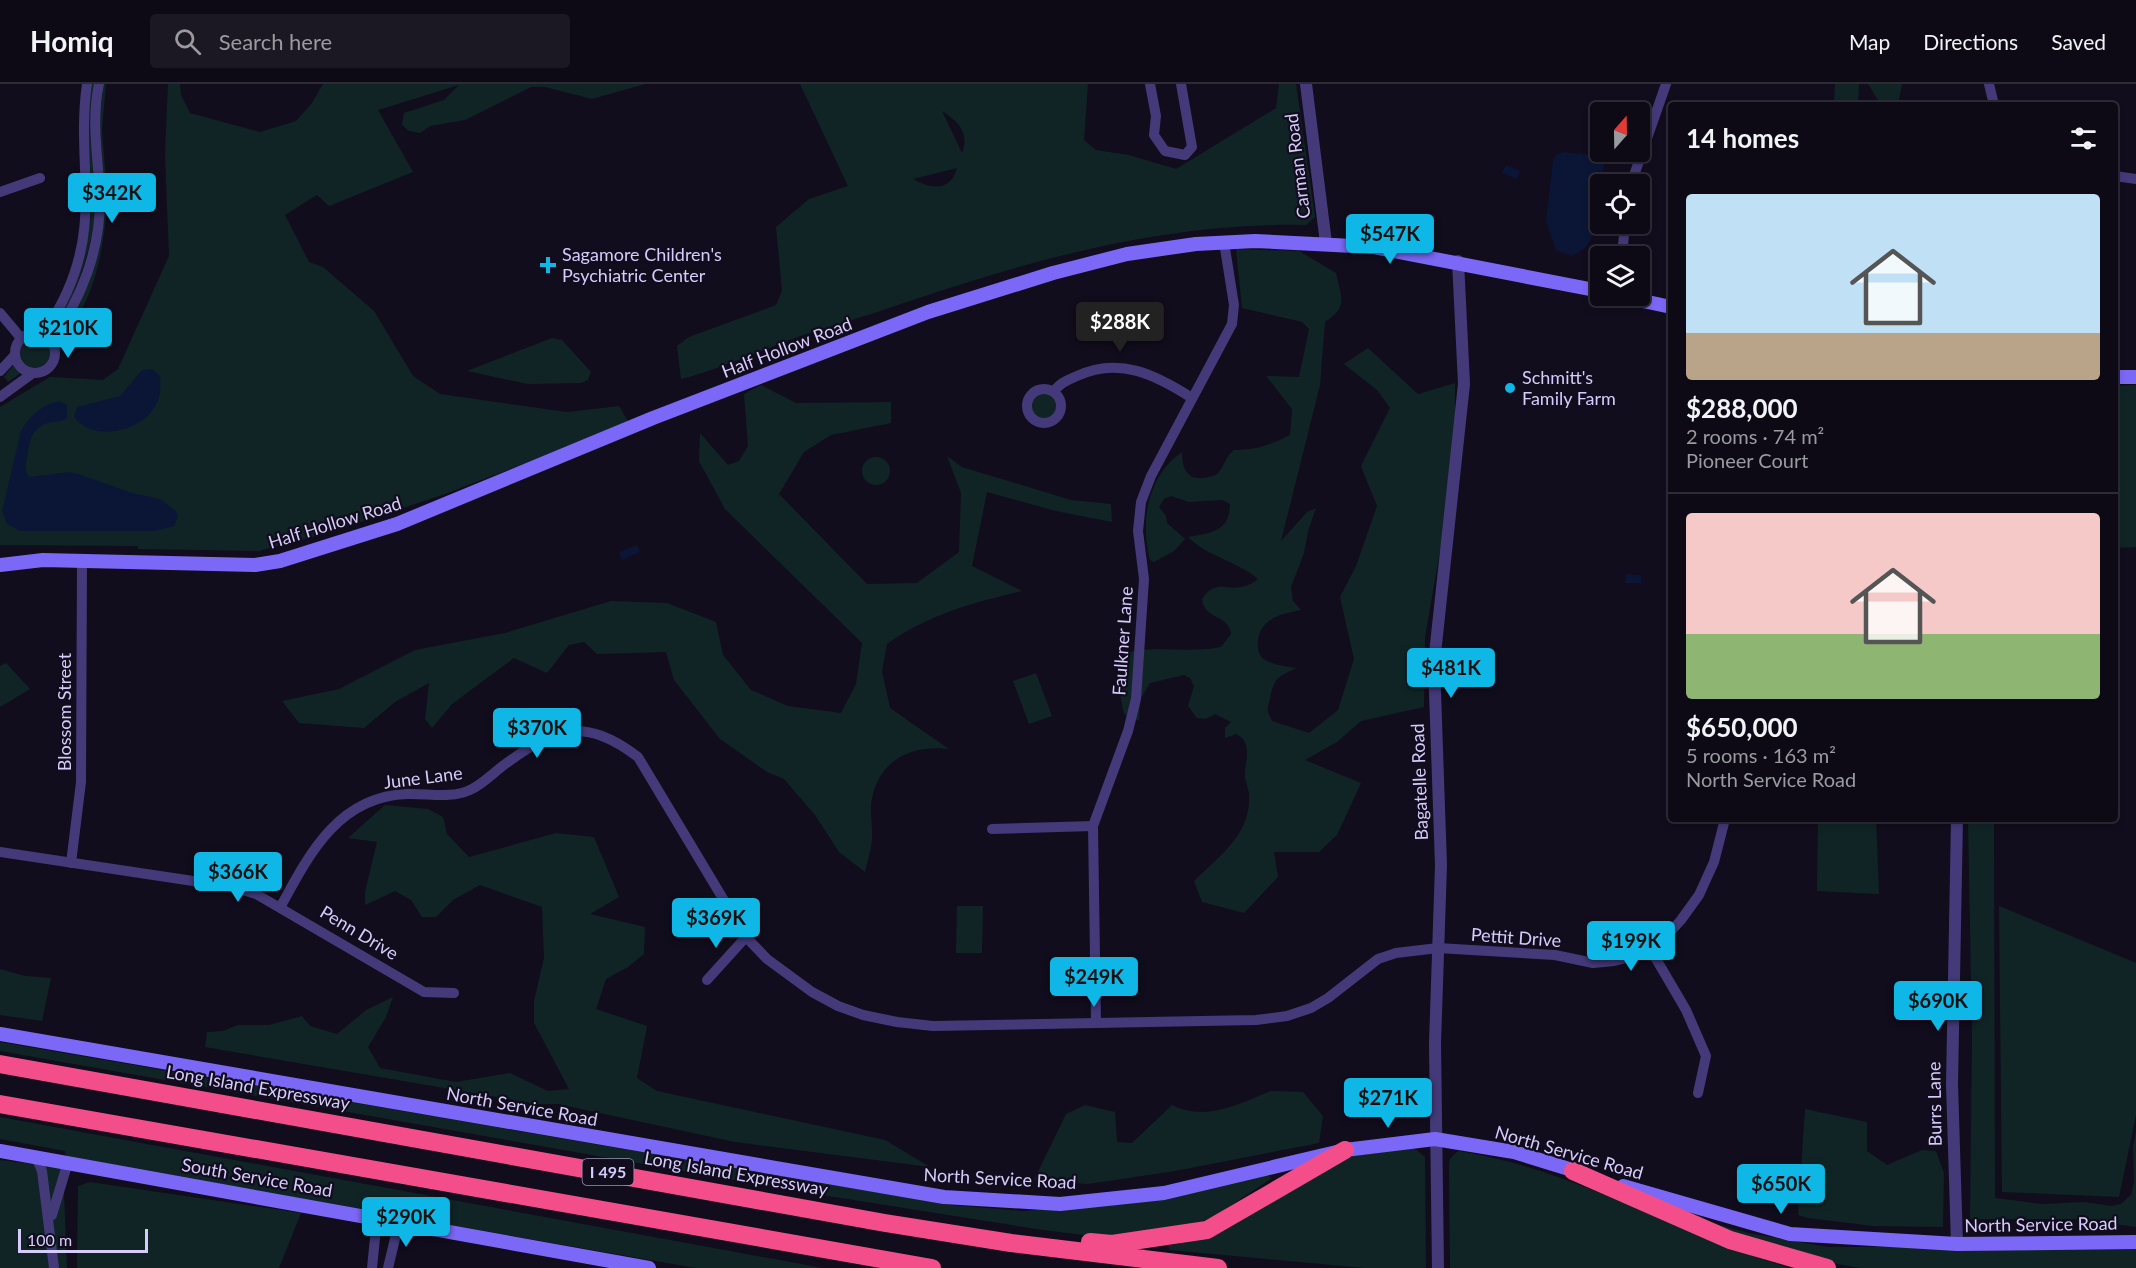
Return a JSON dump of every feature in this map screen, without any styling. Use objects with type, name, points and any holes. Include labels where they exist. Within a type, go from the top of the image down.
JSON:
[{"type":"highway","name":"Long Island Expressway","points":[[0,1064],[885,1223],[1011,1243],[1218,1268]]},
{"type":"highway","name":"I 495","points":[[0,1104],[908,1266],[932,1268]]},
{"type":"highway","points":[[885,1223],[1112,1244],[1207,1230],[1345,1150]]},
{"type":"highway","points":[[1573,1171],[1730,1240],[1827,1268]]},
{"type":"main road","name":"Half Hollow Road","points":[[0,565],[43,561],[82,561],[255,565],[280,561],[396,524],[653,418],[928,312],[1103,259],[1151,249],[1224,242],[1326,243],[1404,251],[1590,289]]},
{"type":"main road","points":[[1650,302],[1668,306]]},
{"type":"main road","points":[[2118,377],[2136,377]]},
{"type":"main road","points":[[0,559],[43,561]]},
{"type":"main road","name":"North Service Road","points":[[0,1034],[944,1197],[1060,1204],[1164,1193],[1345,1150],[1435,1139],[1514,1152],[1790,1234],[1957,1244],[2136,1242]]},
{"type":"main road","name":"South Service Road","points":[[0,1151],[649,1268]]},
{"type":"street","points":[[0,371],[15,356],[21,338],[39,333],[46,328],[64,300],[82,249],[88,197],[83,141],[87,84]]},
{"type":"street","points":[[0,397],[33,373],[45,370],[54,360],[51,341],[84,284],[96,242],[100,198],[95,112],[99,84]]},
{"type":"street","points":[[1150,84],[1156,116],[1154,135],[1165,151],[1185,155],[1192,147],[1181,84]]},
{"type":"street","name":"Carman Road","points":[[1306,84],[1326,243]]},
{"type":"street","points":[[1634,174],[1666,84]]},
{"type":"street","points":[[1989,84],[1993,102]]},
{"type":"street","points":[[2118,176],[2136,179]]},
{"type":"street","points":[[0,192],[40,178]]},
{"type":"street","name":"Faulkner Lane","points":[[1096,1022],[1093,826],[1128,731],[1136,699],[1144,579],[1138,531],[1141,502],[1192,398],[1232,324],[1234,305],[1224,242]]},
{"type":"street","name":"Bagatelle Road","points":[[1438,1268],[1435,1139],[1441,864],[1434,663],[1464,384],[1458,261]]},
{"type":"street","points":[[0,313],[21,338]]},
{"type":"street","points":[[39,333],[51,341]]},
{"type":"street","points":[[15,356],[21,367],[33,373]]},
{"type":"street","points":[[1054,392],[1062,382],[1111,366],[1153,375],[1192,398]]},
{"type":"street","name":"Blossom Street","points":[[71,863],[80,813],[82,561]]},
{"type":"street","name":"June Lane","points":[[281,906],[322,837],[340,819],[383,798],[406,794],[453,795],[471,789],[536,742],[554,735],[577,731],[600,733],[619,742],[638,757],[746,937],[767,959],[796,982],[838,1006],[863,1015],[933,1026],[1096,1022]]},
{"type":"street","points":[[1698,1093],[1706,1056],[1686,1010],[1652,952],[1681,920],[1699,895],[1714,862],[1724,822]]},
{"type":"street","name":"Burrs Lane","points":[[1957,822],[1952,1084],[1957,1244]]},
{"type":"street","points":[[992,828],[1093,826]]},
{"type":"street","name":"Penn Drive","points":[[0,852],[233,887],[281,906],[424,992],[454,993]]},
{"type":"street","points":[[707,980],[746,937]]},
{"type":"street","name":"Pettit Drive","points":[[1096,1022],[1256,1020],[1287,1016],[1311,1008],[1328,998],[1378,959],[1396,953],[1438,948],[1556,955],[1593,963],[1614,961],[1652,952]]},
{"type":"street","points":[[36,1157],[42,1171],[50,1221],[54,1268]]},
{"type":"street","points":[[50,1221],[68,1162]]},
{"type":"street","points":[[372,1268],[377,1218]]},
{"type":"street","points":[[388,1268],[399,1222]]},
{"type":"green space","points":[[91,84],[95,84],[96,193],[92,194],[87,128]]},
{"type":"green space","points":[[104,84],[106,84],[102,130],[107,192],[105,193],[99,118]]},
{"type":"green space","points":[[168,84],[180,84],[181,95],[190,113],[260,132],[296,121],[312,103],[323,84],[645,84],[592,99],[545,87],[531,87],[465,120],[430,126],[420,133],[409,131],[402,125],[404,113],[444,100],[459,85],[378,110],[413,172],[329,206],[317,195],[285,215],[309,262],[323,267],[374,311],[413,376],[440,394],[567,412],[619,406],[629,423],[445,494],[330,532],[259,551],[138,549],[138,546],[0,545],[0,407],[50,377],[103,380],[118,369],[169,256],[165,154]]},
{"type":"green space","points":[[800,84],[1088,84],[1084,140],[1096,150],[1129,155],[1176,169],[1276,108],[1279,84],[1296,84],[1315,217],[1306,225],[1197,230],[1144,238],[1038,262],[986,276],[815,331],[723,366],[681,379],[677,346],[689,337],[776,305],[782,291],[776,227],[809,199],[848,186]],"holes":[[[942,111],[961,128],[964,139],[962,153]],[[957,168],[954,176],[945,185],[926,185],[913,179]]]},
{"type":"green space","points":[[1835,84],[1859,84],[1858,102],[1834,102]]},
{"type":"green space","points":[[1868,84],[1902,84],[1899,102],[1879,102]]},
{"type":"green space","points":[[92,203],[96,203],[92,234],[79,278],[62,321],[59,318],[72,290],[86,248]]},
{"type":"green space","points":[[104,203],[107,205],[106,220],[97,269],[86,300],[70,326],[88,284]]},
{"type":"green space","points":[[1236,249],[1299,251],[1336,273],[1341,295],[1338,311],[1325,322],[1320,385],[1281,541],[1307,512],[1316,508],[1308,531],[1304,553],[1291,587],[1293,601],[1301,610],[1270,620],[1264,625],[1258,639],[1258,651],[1264,659],[1297,668],[1281,676],[1275,682],[1268,705],[1272,721],[1309,733],[1338,710],[1354,659],[1340,597],[1356,566],[1377,506],[1361,466],[1390,408],[1377,390],[1344,364],[1368,348],[1418,394],[1455,383],[1455,464],[1425,637],[1424,707],[1361,721],[1337,742],[1305,760],[1361,783],[1337,835],[1319,852],[1274,852],[1278,877],[1244,913],[1202,902],[1194,881],[1224,853],[1240,832],[1245,821],[1249,808],[1249,794],[1245,777],[1247,750],[1244,741],[1236,734],[1225,738],[1225,728],[1231,722],[1215,714],[1206,719],[1197,718],[1188,706],[1194,686],[1190,678],[1184,675],[1150,683],[1140,700],[1139,721],[1124,714],[1120,682],[1122,666],[1130,652],[1221,647],[1231,634],[1229,628],[1226,623],[1207,611],[1202,599],[1217,587],[1245,586],[1258,579],[1204,549],[1188,537],[1211,532],[1223,526],[1227,520],[1230,504],[1222,500],[1189,502],[1171,496],[1164,499],[1159,507],[1166,516],[1167,523],[1185,539],[1174,551],[1154,562],[1150,560],[1146,530],[1149,501],[1154,487],[1170,462],[1182,452],[1186,471],[1193,477],[1203,478],[1217,474],[1234,450],[1263,446],[1290,435],[1292,409],[1266,376],[1299,377],[1309,329],[1302,322],[1242,308]]},
{"type":"green space","points":[[35,338],[46,342],[50,353],[46,364],[35,368],[24,364],[20,353],[24,342]]},
{"type":"green space","points":[[552,338],[562,340],[591,372],[588,380],[581,383],[528,384],[467,371]]},
{"type":"green space","points":[[14,364],[21,373],[8,382],[4,377]]},
{"type":"green space","points":[[761,385],[796,403],[891,402],[891,423],[831,435],[804,452],[779,494],[867,584],[917,583],[959,552],[961,493],[947,456],[962,467],[1071,500],[1111,504],[1112,522],[1056,511],[987,492],[972,566],[1022,591],[935,617],[887,644],[882,671],[890,708],[949,749],[922,749],[910,752],[890,764],[882,773],[872,798],[872,840],[865,872],[839,852],[815,815],[784,779],[767,772],[720,739],[674,680],[666,652],[597,654],[584,642],[569,645],[547,673],[514,658],[452,704],[432,728],[425,719],[429,683],[395,702],[364,728],[299,723],[282,701],[339,689],[415,650],[505,633],[611,601],[667,603],[716,622],[723,655],[751,690],[788,706],[841,713],[856,684],[862,643],[725,509],[699,461],[700,433],[728,465],[739,461],[748,446],[744,394]]},
{"type":"green space","points":[[2136,385],[2136,547],[2118,548],[2118,386]]},
{"type":"green space","points":[[1044,390],[1055,395],[1060,406],[1055,417],[1044,422],[1033,417],[1028,406],[1033,395]]},
{"type":"green space","points":[[876,457],[886,461],[890,471],[886,481],[876,485],[866,481],[862,471],[866,461]]},
{"type":"green space","points":[[6,663],[30,689],[0,707],[0,666]]},
{"type":"green space","points":[[1036,673],[1052,716],[1029,724],[1013,681]]},
{"type":"green space","points":[[385,805],[428,809],[443,817],[447,834],[469,857],[556,833],[594,837],[619,897],[590,914],[645,927],[644,954],[628,967],[606,979],[596,1009],[647,1026],[637,1078],[657,1091],[885,1140],[930,1167],[735,1142],[558,1104],[537,1104],[205,1047],[207,1032],[223,1031],[238,1025],[269,1025],[302,1016],[310,1026],[337,1034],[366,1010],[393,997],[386,1017],[368,1047],[380,1068],[456,1082],[510,1073],[548,1091],[569,1089],[534,1023],[534,1001],[544,958],[542,907],[480,885],[453,900],[436,917],[422,917],[411,900],[395,891],[365,905],[365,892],[377,842],[348,838]]},
{"type":"green space","points":[[1818,822],[1876,822],[1879,894],[1817,891]]},
{"type":"green space","points":[[1968,822],[1994,822],[1995,1198],[2041,1204],[2084,1202],[2112,1206],[2121,1204],[2131,1195],[2134,1182],[2133,1146],[2136,1132],[2136,1227],[2079,1219],[1970,1219],[1972,1036]]},
{"type":"green space","points":[[957,906],[983,906],[982,953],[956,953]]},
{"type":"green space","points":[[1999,906],[2136,963],[2136,1115],[2119,1197],[2002,1192]]},
{"type":"green space","points":[[0,969],[25,976],[51,978],[42,1021],[0,1015]]},
{"type":"green space","points":[[0,1042],[950,1205],[1023,1211],[1126,1204],[1266,1174],[1272,1178],[1218,1214],[1186,1229],[1117,1239],[1043,1230],[803,1192],[0,1051]]},
{"type":"green space","points":[[1271,1091],[1303,1092],[1323,1116],[1319,1143],[1175,1171],[1088,1184],[1034,1180],[1066,1114],[1085,1105],[1115,1112],[1117,1142],[1132,1143],[1172,1105],[1197,1112],[1210,1111],[1234,1106]]},
{"type":"green space","points":[[1805,1109],[1867,1122],[1867,1151],[1887,1165],[1922,1150],[1936,1151],[1944,1173],[1943,1227],[1873,1226],[1798,1215]]},
{"type":"green space","points":[[0,1117],[823,1268],[696,1268],[66,1158],[65,1151],[0,1139]]},
{"type":"green space","points":[[1414,1148],[1425,1157],[1426,1268],[1364,1268],[1170,1250],[1168,1246],[1189,1241],[1338,1158]]},
{"type":"green space","points":[[1458,1151],[1544,1172],[1706,1238],[1789,1268],[1450,1268],[1449,1165],[1450,1159]]},
{"type":"green space","points":[[0,1160],[63,1168],[67,1268],[0,1268]]},
{"type":"green space","points":[[90,1182],[301,1213],[279,1268],[77,1268],[78,1186]]},
{"type":"green space","points":[[1685,1215],[1748,1233],[1828,1247],[2136,1246],[2136,1268],[1860,1268],[1789,1255]]},
{"type":"water","points":[[1564,152],[1590,155],[1590,162],[1604,162],[1604,164],[1603,174],[1590,174],[1590,234],[1594,234],[1585,248],[1572,256],[1556,250],[1546,221],[1553,161],[1556,155]]},
{"type":"water","points":[[1506,165],[1520,171],[1517,179],[1502,173]]},
{"type":"water","points":[[152,369],[160,376],[159,398],[152,411],[136,424],[125,429],[102,432],[82,425],[74,417],[77,407],[120,396],[142,370]]},
{"type":"water","points":[[60,401],[67,405],[67,418],[43,425],[33,434],[26,462],[29,477],[70,472],[132,493],[160,499],[176,511],[178,517],[174,526],[155,531],[20,531],[7,524],[2,511],[21,431],[37,412]]},
{"type":"water","points":[[637,545],[640,552],[622,560],[619,552]]},
{"type":"water","points":[[1626,574],[1641,575],[1641,583],[1625,583]]},
{"type":"place","name":"Sagamore Children's Psychiatric Center","points":[[548,265]]},
{"type":"place","name":"Schmitt's Family Farm","points":[[1510,388]]}]
